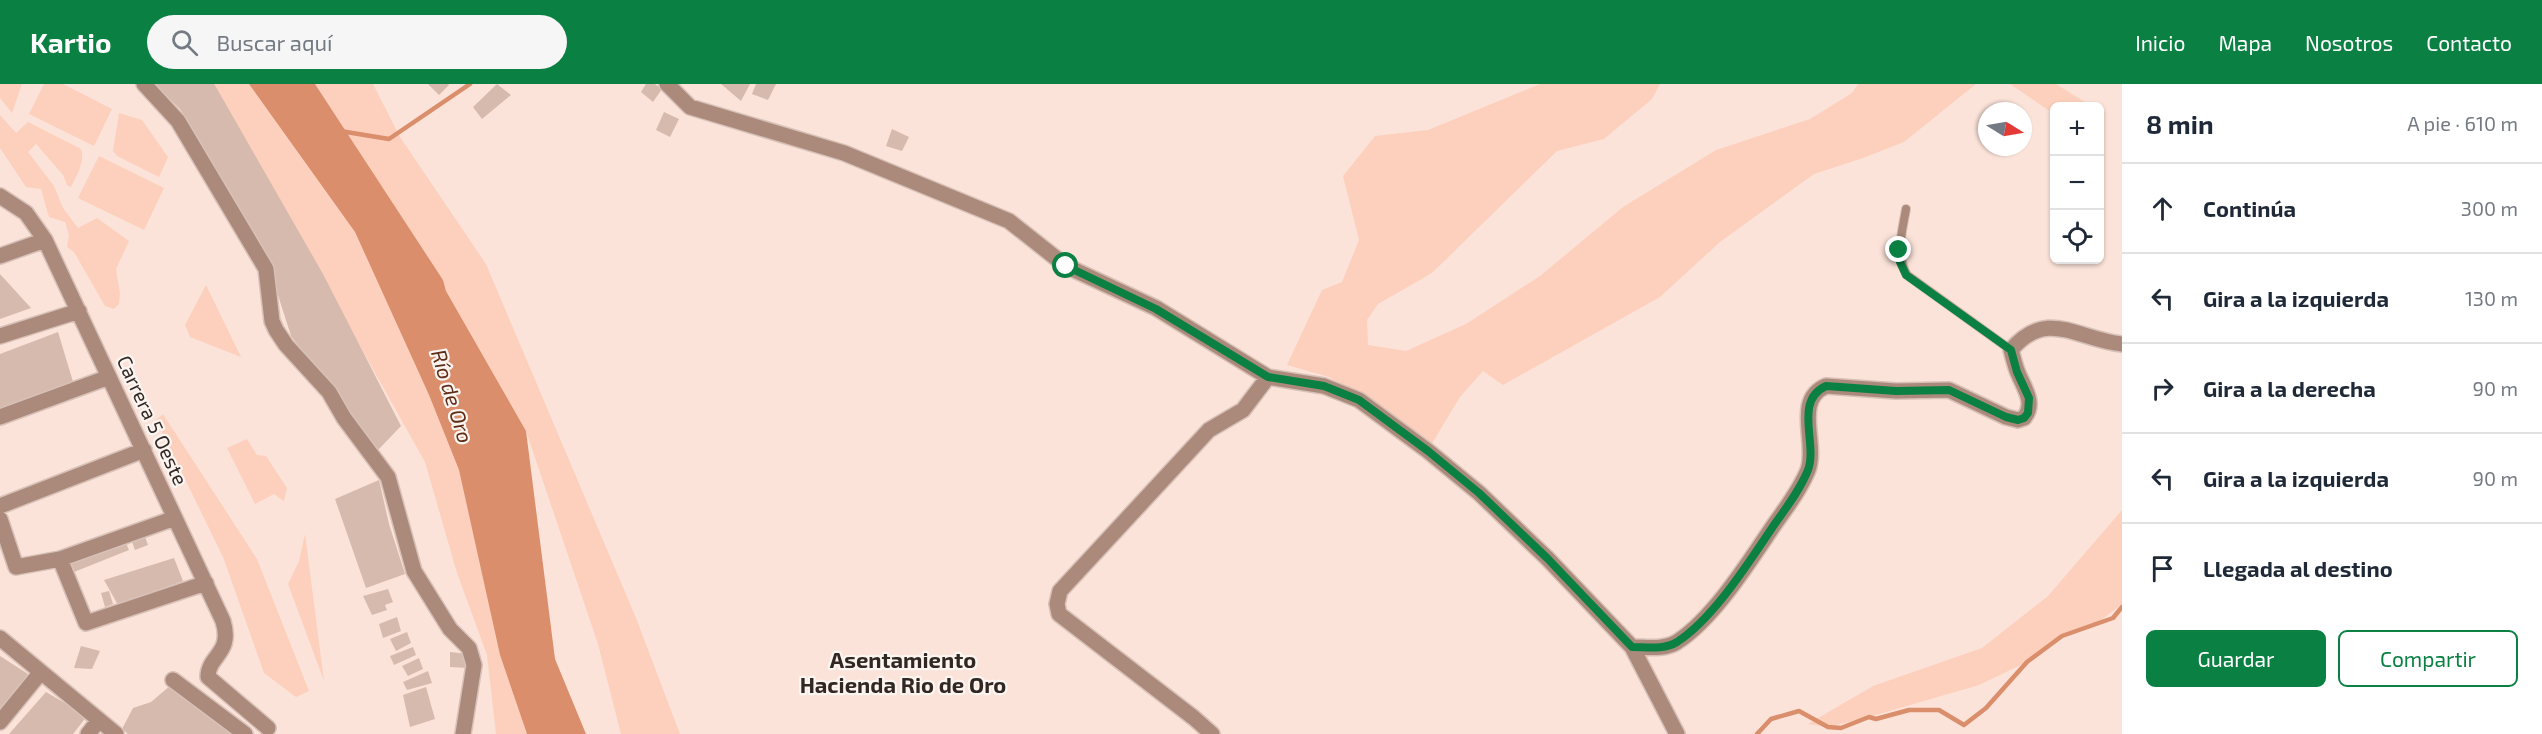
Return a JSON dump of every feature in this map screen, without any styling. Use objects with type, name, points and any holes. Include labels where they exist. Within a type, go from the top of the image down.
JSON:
[{"type":"street","points":[[144,84],[178,121],[266,269],[272,321],[276,330],[286,345],[329,392],[344,418],[388,477],[414,571],[450,629],[469,648],[473,657],[474,665],[463,734]]},
{"type":"street","points":[[667,84],[692,107],[844,153],[1009,221],[1066,266],[1156,309],[1268,377],[1333,390],[1359,400],[1401,430],[1479,493],[1547,558],[1632,647],[1677,734]]},
{"type":"street","name":"Carrera 5 Oeste","points":[[0,196],[26,213],[45,240],[206,583],[226,630],[224,648],[208,670],[208,677],[268,728]]},
{"type":"street","points":[[0,256],[45,240]]},
{"type":"street","points":[[0,336],[78,311]]},
{"type":"street","points":[[1632,647],[1665,647],[1677,642],[1701,620],[1741,573],[1790,502],[1808,469],[1809,409],[1812,397],[1819,389],[1826,386],[1896,391],[1949,390],[2006,417],[2018,420],[2024,418],[2028,413],[2029,398],[2017,372],[2011,350],[2019,340],[2042,327],[2122,344]]},
{"type":"street","points":[[0,417],[109,377]]},
{"type":"street","points":[[1212,734],[1059,614],[1060,591],[1209,430],[1243,410],[1268,377]]},
{"type":"street","points":[[0,506],[144,450]]},
{"type":"street","points":[[0,519],[16,567],[60,559],[175,518]]},
{"type":"street","points":[[60,559],[86,623],[206,583]]},
{"type":"street","points":[[0,639],[116,734]]},
{"type":"street","points":[[0,722],[41,672]]},
{"type":"street","points":[[173,680],[245,734]]},
{"type":"street","points":[[88,734],[99,720]]},
{"type":"lane","points":[[1906,210],[1899,250],[1900,262],[1906,275],[2011,350]]},
{"type":"shaded area","points":[[0,84],[22,84],[12,113],[0,98]]},
{"type":"shaded area","points":[[44,84],[63,84],[112,109],[94,146],[29,114]]},
{"type":"shaded area","points":[[197,84],[249,84],[355,232],[429,395],[459,470],[500,655],[527,734],[496,734],[487,655],[457,573],[425,462],[356,339]]},
{"type":"shaded area","points":[[315,84],[373,84],[400,137],[486,264],[636,618],[680,734],[621,734],[598,644],[526,431],[446,291],[443,280]]},
{"type":"shaded area","points":[[1540,84],[1660,84],[1652,99],[1604,139],[1557,151],[1432,273],[1378,304],[1367,320],[1368,345],[1406,351],[1466,324],[1540,276],[1623,207],[1716,150],[1810,119],[1852,93],[1858,84],[1976,84],[1904,142],[1814,174],[1720,242],[1660,297],[1503,385],[1483,371],[1460,397],[1428,450],[1396,421],[1329,377],[1287,365],[1322,290],[1342,282],[1359,240],[1343,176],[1375,136],[1428,130]]},
{"type":"shaded area","points":[[2010,84],[2056,84],[2085,102],[2050,102],[2050,111]]},
{"type":"shaded area","points":[[119,113],[142,120],[168,157],[159,177],[117,156],[113,151]]},
{"type":"shaded area","points":[[0,115],[16,133],[28,122],[81,149],[81,164],[71,187],[67,185],[63,175],[36,144],[28,152],[54,186],[63,208],[78,228],[97,218],[129,241],[116,269],[120,293],[119,304],[114,309],[105,306],[74,252],[67,247],[69,235],[65,222],[49,217],[41,189],[26,187],[0,148]]},
{"type":"shaded area","points":[[99,156],[164,188],[144,230],[78,198]]},
{"type":"shaded area","points":[[206,285],[241,357],[190,337],[185,325]]},
{"type":"shaded area","points":[[163,414],[257,559],[309,691],[296,697],[264,673],[223,557],[156,420]]},
{"type":"shaded area","points":[[247,439],[257,455],[266,456],[287,488],[284,501],[274,494],[255,504],[227,448]]},
{"type":"shaded area","points":[[2122,510],[2122,604],[2096,624],[2062,636],[2027,662],[1979,685],[1828,727],[1808,724],[1873,686],[1982,648],[2048,596]]},
{"type":"shaded area","points":[[305,534],[324,681],[288,584],[299,561]]},
{"type":"water","name":"Río de Oro","points":[[249,84],[315,84],[443,280],[446,291],[526,431],[555,659],[586,734],[527,734],[500,655],[459,470],[429,395],[355,232]]},
{"type":"building","points":[[154,84],[214,84],[216,87],[323,274],[401,426],[378,450],[291,336],[270,270],[180,109]]},
{"type":"building","points":[[428,84],[448,84],[449,85],[439,95]]},
{"type":"building","points":[[497,84],[511,95],[482,119],[473,107]]},
{"type":"building","points":[[646,84],[655,84],[662,89],[653,102],[641,92]]},
{"type":"building","points":[[721,84],[750,84],[741,101]]},
{"type":"building","points":[[756,84],[776,84],[768,100],[752,94]]},
{"type":"building","points":[[664,112],[679,119],[670,137],[656,130]]},
{"type":"building","points":[[892,129],[909,137],[902,151],[886,146]]},
{"type":"building","points":[[0,274],[31,308],[0,319]]},
{"type":"building","points":[[58,332],[74,385],[0,412],[0,354]]},
{"type":"building","points":[[379,480],[389,524],[405,574],[366,588],[335,499]]},
{"type":"building","points":[[144,534],[148,545],[135,550],[131,539]]},
{"type":"building","points":[[124,539],[129,550],[74,572],[69,561]]},
{"type":"building","points":[[174,558],[183,581],[118,605],[104,580]]},
{"type":"building","points":[[388,589],[393,602],[385,605],[387,610],[372,615],[363,596]]},
{"type":"building","points":[[109,591],[113,604],[105,607],[101,593]]},
{"type":"building","points":[[397,617],[401,631],[383,638],[379,624]]},
{"type":"building","points":[[407,632],[411,643],[396,651],[390,639]]},
{"type":"building","points":[[81,646],[100,651],[92,669],[74,668]]},
{"type":"building","points":[[413,647],[416,655],[394,665],[390,656]]},
{"type":"building","points":[[450,652],[468,654],[468,668],[450,667]]},
{"type":"building","points":[[0,656],[28,674],[0,709]]},
{"type":"building","points":[[419,658],[423,669],[408,676],[402,666]]},
{"type":"building","points":[[428,671],[432,683],[407,690],[403,682]]},
{"type":"building","points":[[171,685],[235,734],[128,734],[122,729],[133,708],[151,702]]},
{"type":"building","points":[[426,687],[435,719],[410,727],[403,695]]},
{"type":"building","points":[[46,692],[87,716],[73,734],[9,734]]},
{"type":"waterway","points":[[340,131],[389,139],[470,84]]},
{"type":"waterway","points":[[1757,734],[1771,719],[1799,711],[1828,727],[1841,728],[1869,717],[1876,719],[1909,710],[1939,710],[1964,725],[1986,708],[2027,662],[2062,636],[2113,618],[2122,607]]},
{"type":"district","name":"Asentamiento Hacienda Rio de Oro","points":[[903,672]]},
{"type":"route","points":[[1066,266],[1156,309],[1268,377],[1324,386],[1359,400],[1392,423],[1479,493],[1547,558],[1632,647],[1665,647],[1677,642],[1701,620],[1741,573],[1790,502],[1808,469],[1810,458],[1809,409],[1812,397],[1819,389],[1826,386],[1896,391],[1949,390],[2012,419],[2024,418],[2028,413],[2029,398],[2017,372],[2011,350],[1906,275],[1900,262],[1899,250]]}]
